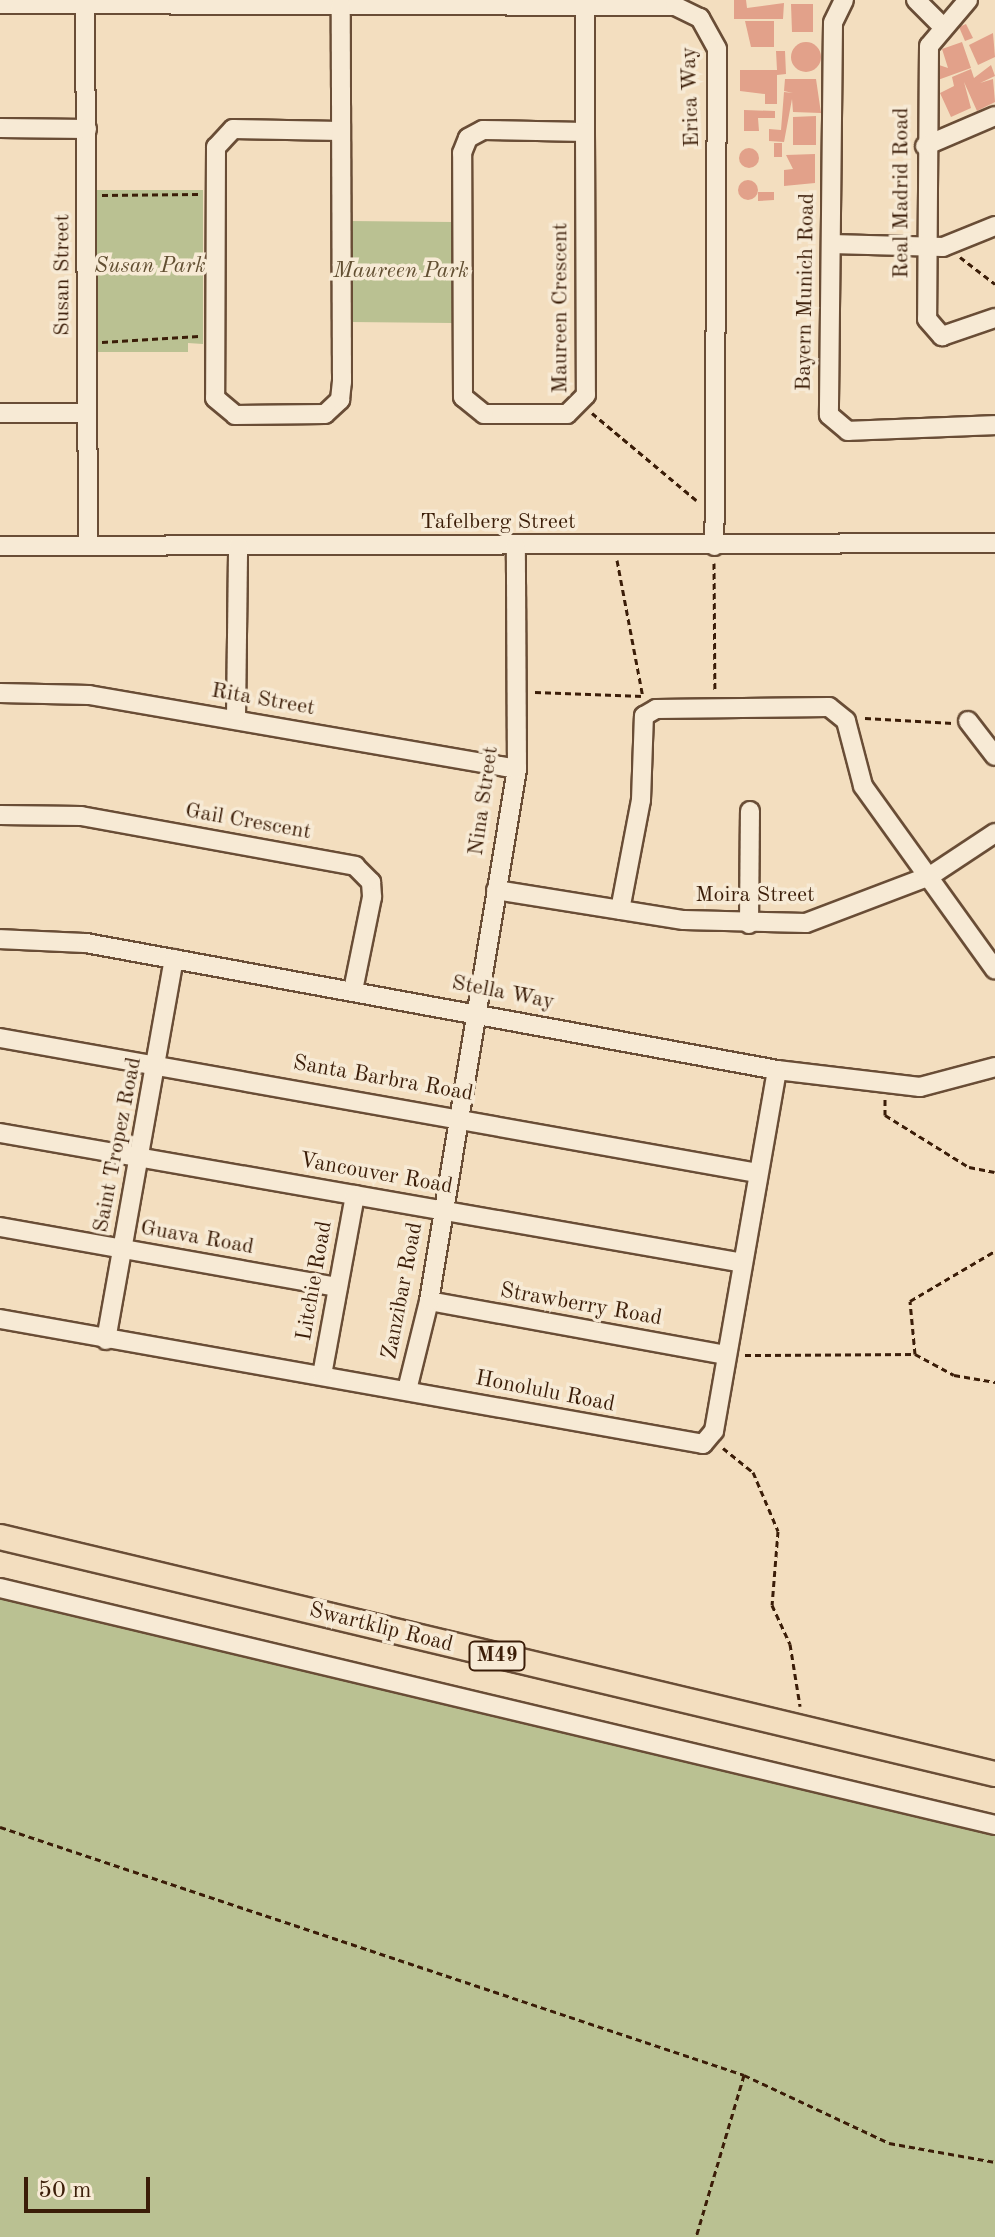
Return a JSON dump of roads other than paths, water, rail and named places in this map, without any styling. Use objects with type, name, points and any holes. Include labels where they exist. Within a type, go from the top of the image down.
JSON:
[{"type":"main road","name":"Swartklip Road","points":[[0,1537],[995,1774]]},
{"type":"street","name":"Bayern Munich Road","points":[[844,0],[833,23],[829,415],[835,426],[995,425]]},
{"type":"street","points":[[916,0],[942,26],[968,0]]},
{"type":"street","name":"Erica Way","points":[[0,4],[85,2],[341,6],[585,3],[684,9],[707,25],[717,49],[714,553]]},
{"type":"street","name":"Susan Street","points":[[85,2],[88,545]]},
{"type":"street","name":"Maureen Crescent","points":[[585,3],[585,132],[585,404],[567,414],[469,409],[463,397],[462,153],[468,138],[483,130],[585,132]]},
{"type":"street","points":[[341,6],[341,131],[340,400],[325,414],[235,415],[222,408],[214,334],[214,194],[221,134],[341,131]]},
{"type":"street","name":"Real Madrid Road","points":[[942,26],[929,46],[925,146],[926,246],[932,330],[947,336],[995,318]]},
{"type":"street","points":[[925,146],[995,116]]},
{"type":"street","points":[[0,128],[87,129]]},
{"type":"street","points":[[831,244],[948,246],[995,226]]},
{"type":"street","points":[[0,413],[86,413]]},
{"type":"street","name":"Tafelberg Street","points":[[0,546],[516,547],[714,553],[995,543]]},
{"type":"street","points":[[236,718],[238,546]]},
{"type":"street","name":"Nina Street","points":[[476,1012],[517,769],[516,547]]},
{"type":"street","name":"Rita Street","points":[[0,693],[89,695],[517,769]]},
{"type":"street","points":[[620,910],[641,800],[644,716],[656,709],[829,707],[846,721],[863,786],[995,970]]},
{"type":"street","points":[[968,721],[995,756]]},
{"type":"street","points":[[749,924],[750,811]]},
{"type":"street","name":"Gail Crescent","points":[[0,815],[81,816],[355,866],[371,882],[372,897],[353,990]]},
{"type":"street","name":"Moira Street","points":[[496,890],[620,910],[749,924],[826,920],[930,876],[995,833]]},
{"type":"street","name":"Stella Way","points":[[0,939],[174,959],[476,1012],[777,1070],[884,1083],[944,1086],[995,1067]]},
{"type":"street","name":"Saint Tropez Road","points":[[106,1340],[158,1065],[174,959]]},
{"type":"street","name":"Zanzibar Road","points":[[407,1390],[429,1301],[476,1012]]},
{"type":"street","name":"Santa Barbra Road","points":[[0,1038],[459,1116],[757,1173]]},
{"type":"street","points":[[725,1355],[777,1070]]},
{"type":"street","name":"Vancouver Road","points":[[0,1133],[743,1263]]},
{"type":"street","name":"Litchie Road","points":[[322,1375],[355,1195]]},
{"type":"street","name":"Guava Road","points":[[0,1227],[338,1287]]},
{"type":"street","name":"Strawberry Road","points":[[429,1301],[725,1355]]},
{"type":"street","name":"Honolulu Road","points":[[0,1319],[700,1445],[710,1439],[725,1355]]},
{"type":"street","points":[[0,1588],[995,1825]]},
{"type":"park label","name":"Susan Park","points":[[150,267]]},
{"type":"park label","name":"Maureen Park","points":[[401,272]]}]
